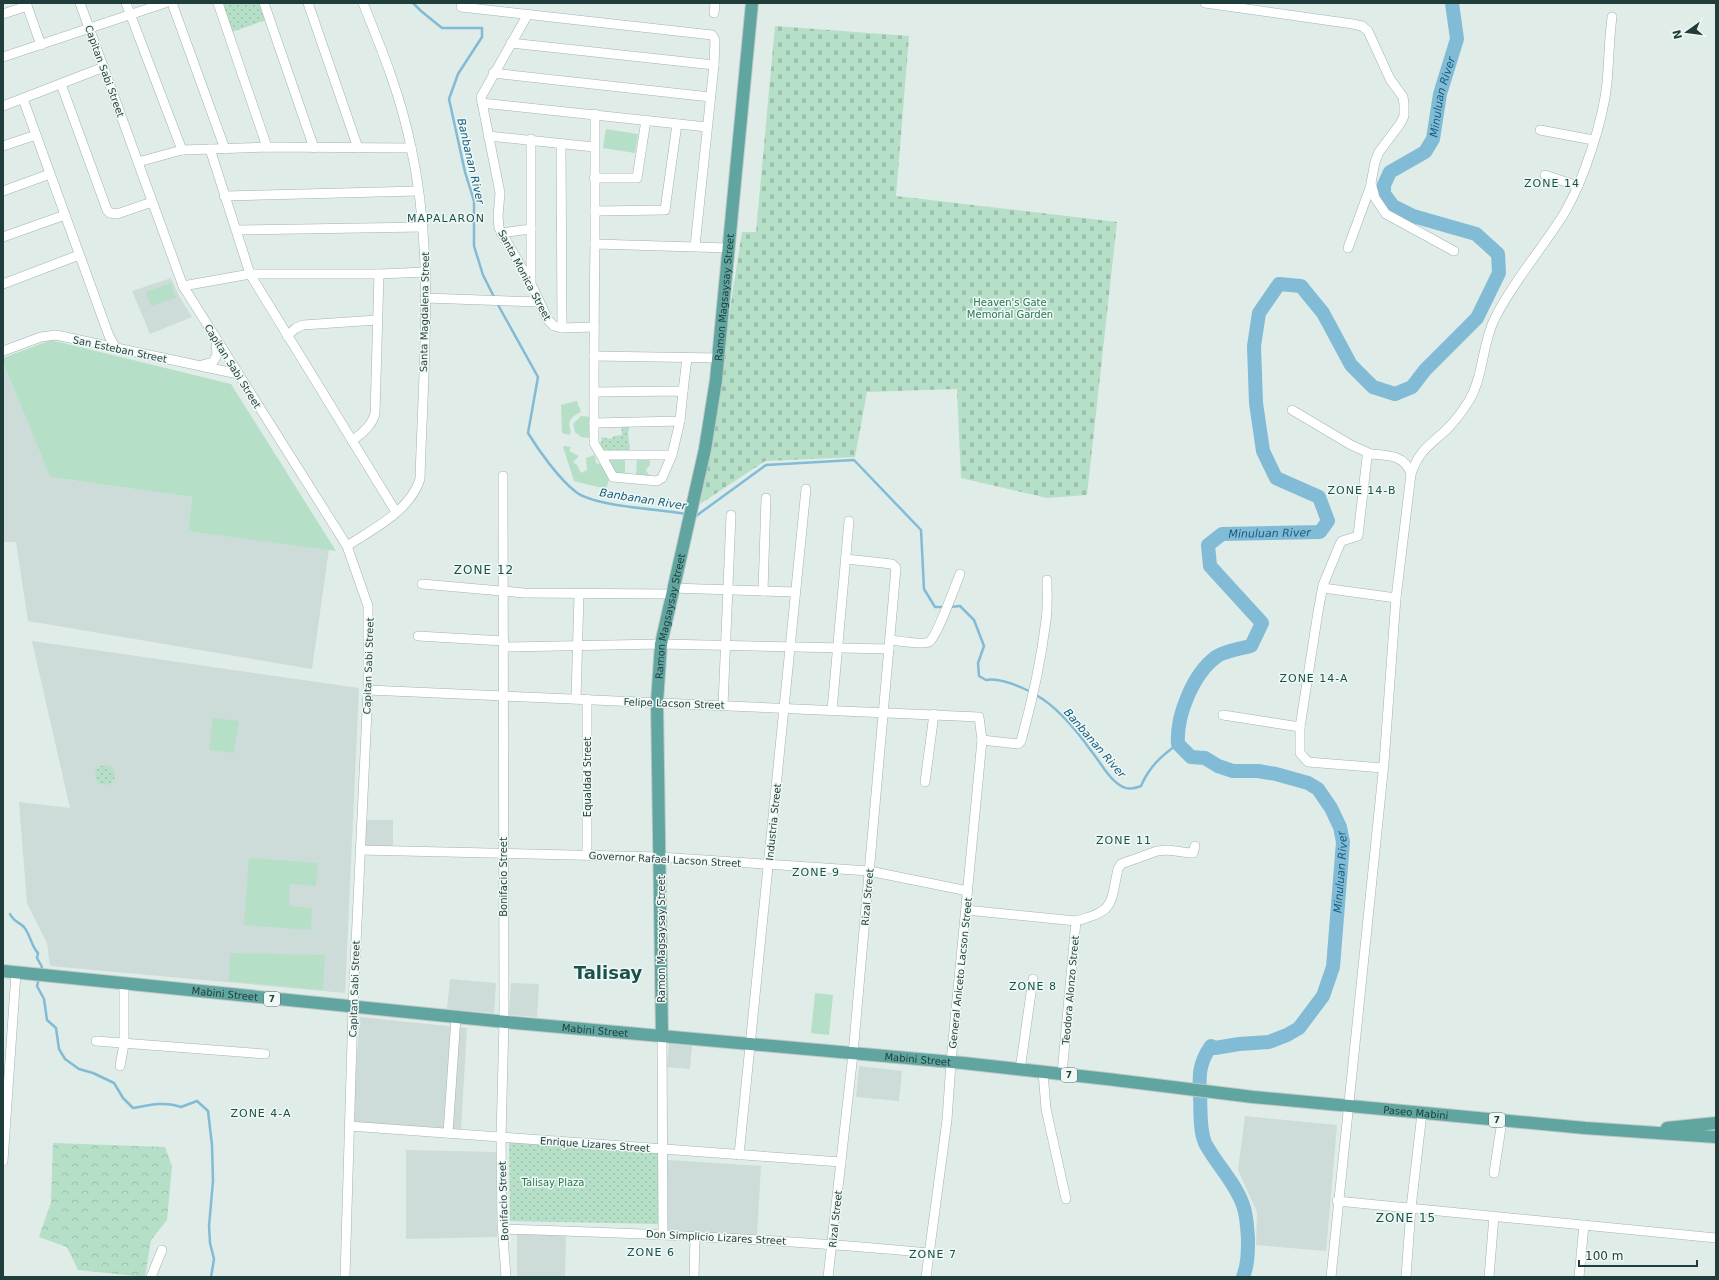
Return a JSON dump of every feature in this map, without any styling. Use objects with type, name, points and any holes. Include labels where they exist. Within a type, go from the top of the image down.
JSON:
[{"type":"main road","name":"Ramon Magsaysay Street","points":[[662,1036],[657,702],[660,644],[671,591],[706,449],[719,358],[752,3]]},
{"type":"main road","name":"Mabini Street","points":[[3,971],[504,1022],[951,1062],[1187,1090]]},
{"type":"main road","name":"Paseo Mabini","points":[[1187,1090],[1502,1121],[1716,1137]]},
{"type":"main road","name":"Paseo Mabini","points":[[1644,1131],[1716,1123]]},
{"type":"street","name":"Capitan Sabi Street","points":[[80,3],[183,286],[347,546],[368,606],[368,690],[353,1007],[345,1277]]},
{"type":"street","points":[[126,3],[182,150]]},
{"type":"street","points":[[3,57],[130,16],[165,3]]},
{"type":"street","points":[[172,3],[225,148]]},
{"type":"street","points":[[218,3],[267,147]]},
{"type":"street","points":[[264,3],[314,148]]},
{"type":"street","points":[[308,3],[358,148]]},
{"type":"street","name":"Santa Magdalena Street","points":[[347,546],[396,512],[412,498],[417,490],[420,479],[426,272],[423,227],[412,148],[400,101],[363,3]]},
{"type":"street","points":[[714,13],[716,3]]},
{"type":"street","points":[[1206,3],[1354,24],[1362,26],[1368,31],[1390,79],[1403,97],[1404,116],[1400,124],[1379,152],[1375,162],[1371,183],[1348,248]]},
{"type":"street","points":[[3,14],[26,4],[41,45]]},
{"type":"street","points":[[461,7],[712,34],[715,40],[714,65],[695,246]]},
{"type":"street","name":"Santa Monica Street","points":[[528,14],[482,94],[482,103],[500,193],[498,216],[501,233],[531,284],[551,324],[562,328]]},
{"type":"street","points":[[1331,1277],[1337,1201],[1349,1106],[1383,768],[1396,598],[1411,474],[1416,461],[1424,448],[1448,428],[1470,398],[1476,384],[1495,318],[1525,269],[1565,212],[1578,186],[1602,112],[1612,17]]},
{"type":"street","points":[[511,43],[714,65]]},
{"type":"street","points":[[3,106],[104,67]]},
{"type":"street","points":[[493,73],[710,97]]},
{"type":"street","points":[[61,84],[107,210],[113,214],[152,202]]},
{"type":"street","points":[[23,99],[79,256],[115,347]]},
{"type":"street","points":[[482,103],[707,127]]},
{"type":"street","points":[[595,114],[594,444],[613,477],[657,481],[662,478],[672,454],[680,421],[687,358]]},
{"type":"street","points":[[594,178],[637,178],[646,120]]},
{"type":"street","points":[[594,211],[665,210],[677,124]]},
{"type":"street","points":[[1540,130],[1593,140]]},
{"type":"street","points":[[3,146],[36,135]]},
{"type":"street","points":[[488,136],[531,139],[594,147]]},
{"type":"street","points":[[531,139],[531,284]]},
{"type":"street","points":[[561,143],[562,328],[594,327]]},
{"type":"street","points":[[138,162],[182,150],[267,147],[412,148]]},
{"type":"street","points":[[210,149],[250,274],[396,512]]},
{"type":"street","points":[[3,191],[50,174]]},
{"type":"street","points":[[1545,175],[1578,186]]},
{"type":"street","points":[[1371,183],[1375,198],[1386,214],[1454,251]]},
{"type":"street","points":[[224,196],[418,191]]},
{"type":"street","points":[[3,237],[65,214]]},
{"type":"street","points":[[237,230],[423,227]]},
{"type":"street","points":[[501,233],[530,229]]},
{"type":"street","points":[[595,244],[729,248]]},
{"type":"street","points":[[3,284],[79,256]]},
{"type":"street","points":[[183,286],[250,274],[379,274],[426,272]]},
{"type":"street","points":[[352,441],[368,428],[372,423],[375,414],[379,274]]},
{"type":"street","points":[[425,298],[540,302]]},
{"type":"street","points":[[287,336],[296,328],[303,325],[377,320]]},
{"type":"street","name":"San Esteban Street","points":[[3,351],[50,335],[115,347],[238,374]]},
{"type":"street","points":[[196,365],[205,365],[214,362],[217,355],[217,346],[214,337]]},
{"type":"street","points":[[594,356],[719,358]]},
{"type":"street","points":[[594,392],[683,391]]},
{"type":"street","points":[[1292,410],[1351,445],[1371,454],[1397,458],[1405,462],[1411,474]]},
{"type":"street","points":[[594,423],[680,421]]},
{"type":"street","points":[[601,455],[672,454]]},
{"type":"street","points":[[1371,454],[1367,457],[1365,465],[1358,536],[1342,541],[1323,588],[1300,727],[1300,753],[1308,762],[1383,768]]},
{"type":"street","name":"Bonifacio Street","points":[[503,476],[504,1022],[501,1137],[503,1229],[506,1277]]},
{"type":"street","name":"Industria Street","points":[[739,1155],[806,489]]},
{"type":"street","points":[[763,591],[766,498]]},
{"type":"street","points":[[723,705],[731,515]]},
{"type":"street","points":[[832,710],[839,648],[849,521]]},
{"type":"street","name":"Rizal Street","points":[[828,1277],[853,1054],[889,645],[894,565],[846,559]]},
{"type":"street","points":[[418,636],[504,644],[579,647],[660,644],[839,648],[929,642],[938,629],[960,574]]},
{"type":"street","points":[[982,740],[1020,743],[1034,691],[1046,620],[1047,580]]},
{"type":"street","points":[[422,584],[503,591],[578,595],[728,590],[795,592]]},
{"type":"street","points":[[1323,588],[1396,598]]},
{"type":"street","points":[[576,699],[579,647],[578,595]]},
{"type":"street","name":"Felipe Lacson Street","points":[[368,690],[979,717]]},
{"type":"street","name":"Equaldad Street","points":[[587,699],[587,856]]},
{"type":"street","points":[[925,782],[934,714]]},
{"type":"street","points":[[1223,715],[1300,727]]},
{"type":"street","name":"General Aniceto Lacson Street","points":[[926,1277],[947,1120],[951,1062],[982,740],[979,717]]},
{"type":"street","points":[[1076,922],[1098,915],[1110,905],[1118,869],[1121,864],[1157,851],[1168,850],[1193,853],[1195,846]]},
{"type":"street","name":"Governor Rafael Lacson Street","points":[[360,850],[660,857],[869,871],[968,891]]},
{"type":"street","name":"Teodora Alonzo Street","points":[[966,910],[1076,922],[1062,1074]]},
{"type":"street","points":[[3,1161],[16,973]]},
{"type":"street","points":[[1020,1070],[1033,980]]},
{"type":"street","points":[[120,1066],[124,1044],[124,984]]},
{"type":"street","points":[[448,1133],[456,1017]]},
{"type":"street","name":"Ramon Magsaysay Street","points":[[662,1036],[663,1234]]},
{"type":"street","points":[[96,1041],[265,1054]]},
{"type":"street","points":[[1043,1072],[1046,1109],[1066,1199]]},
{"type":"street","points":[[1406,1277],[1411,1208],[1422,1113]]},
{"type":"street","points":[[1494,1172],[1502,1121]]},
{"type":"street","name":"Enrique Lizares Street","points":[[349,1126],[841,1162]]},
{"type":"street","points":[[1337,1201],[1716,1238]]},
{"type":"street","points":[[1489,1277],[1494,1216]]},
{"type":"street","points":[[1579,1277],[1584,1225]]},
{"type":"street","name":"Don Simplicio Lizares Street","points":[[503,1229],[663,1234],[832,1243],[928,1253]]},
{"type":"street","points":[[694,1277],[695,1236]]},
{"type":"street","points":[[151,1277],[162,1250]]},
{"type":"shaded area","points":[[171,278],[179,296],[192,317],[150,334],[132,291]]},
{"type":"shaded area","points":[[3,362],[50,477],[192,497],[188,531],[329,549],[312,669],[28,621],[16,542],[3,542]]},
{"type":"shaded area","points":[[32,641],[359,688],[345,993],[50,966],[47,943],[27,903],[19,802],[70,808]]},
{"type":"shaded area","points":[[364,820],[393,820],[393,846],[363,846]]},
{"type":"shaded area","points":[[450,979],[496,983],[494,1013],[447,1009]]},
{"type":"shaded area","points":[[511,983],[539,984],[537,1017],[509,1015]]},
{"type":"shaded area","points":[[360,1017],[467,1028],[461,1130],[352,1123]]},
{"type":"shaded area","points":[[669,1044],[692,1046],[690,1069],[667,1067]]},
{"type":"shaded area","points":[[859,1066],[902,1071],[899,1101],[856,1097]]},
{"type":"shaded area","points":[[1245,1116],[1337,1125],[1326,1251],[1256,1245],[1257,1212],[1238,1170]]},
{"type":"shaded area","points":[[406,1150],[496,1152],[497,1237],[406,1239]]},
{"type":"shaded area","points":[[668,1160],[761,1166],[757,1236],[667,1230]]},
{"type":"shaded area","points":[[517,1233],[566,1234],[565,1277],[517,1277]]},
{"type":"green space","points":[[222,3],[260,3],[266,20],[232,32]]},
{"type":"green space","name":"Heaven's Gate Memorial Garden","points":[[775,26],[909,36],[896,196],[1117,222],[1087,495],[1047,498],[961,478],[957,389],[867,392],[855,457],[765,461],[700,504],[742,232],[756,232]]},
{"type":"green space","points":[[606,129],[638,134],[635,153],[603,148]]},
{"type":"green space","points":[[171,283],[176,298],[151,306],[146,292]]},
{"type":"green space","points":[[51,340],[231,384],[336,551],[188,531],[192,497],[50,477],[3,362],[3,358]]},
{"type":"green space","points":[[577,401],[581,412],[572,417],[569,425],[571,432],[569,435],[562,433],[561,405]]},
{"type":"green space","points":[[581,416],[591,417],[589,438],[581,437],[575,432],[573,424]]},
{"type":"green space","points":[[621,424],[630,425],[628,433],[630,450],[626,453],[601,453],[597,441],[601,443],[602,437],[611,439],[614,436],[622,435]]},
{"type":"green space","points":[[563,447],[571,447],[569,451],[579,456],[573,462],[577,465],[581,473],[587,470],[586,458],[595,455],[596,463],[602,465],[609,480],[606,489],[574,481]]},
{"type":"green space","points":[[607,456],[625,459],[625,474],[636,474],[637,457],[647,458],[650,461],[650,465],[646,471],[652,478],[613,476]]},
{"type":"green space","points":[[213,718],[239,721],[234,753],[209,750]]},
{"type":"green space","points":[[105,765],[112,768],[115,775],[112,782],[105,785],[98,782],[95,775],[98,768]]},
{"type":"green space","points":[[249,858],[318,863],[316,886],[290,884],[289,906],[312,908],[311,930],[244,925]]},
{"type":"green space","points":[[230,953],[325,955],[323,990],[229,981]]},
{"type":"green space","points":[[815,993],[833,995],[829,1035],[811,1033]]},
{"type":"green space","name":"Talisay Plaza","points":[[509,1139],[659,1150],[659,1224],[510,1221]]},
{"type":"green space","points":[[53,1143],[165,1147],[172,1166],[167,1220],[151,1240],[145,1277],[78,1270],[67,1247],[39,1237],[51,1202]]},
{"type":"waterway","name":"Banbanan River","points":[[413,3],[442,28],[482,28],[482,37],[458,74],[449,99],[465,172],[474,201],[474,246],[483,275],[495,299]]},
{"type":"waterway","name":"Minuluan River","points":[[1243,1277],[1247,1263],[1247,1222],[1240,1197],[1209,1151],[1203,1137],[1200,1081],[1202,1063],[1211,1046],[1215,1048],[1239,1044],[1269,1042],[1287,1035],[1299,1028],[1323,996],[1333,967],[1343,842],[1340,827],[1331,808],[1318,789],[1308,783],[1276,774],[1258,771],[1233,771],[1218,766],[1205,758],[1191,757],[1178,744],[1178,733],[1183,709],[1193,685],[1200,674],[1208,664],[1219,655],[1232,650],[1251,646],[1262,623],[1210,566],[1208,545],[1222,534],[1320,532],[1328,521],[1319,497],[1276,478],[1263,451],[1256,403],[1254,346],[1259,313],[1279,284],[1301,286],[1323,313],[1351,365],[1373,387],[1395,394],[1412,387],[1425,370],[1477,318],[1499,273],[1498,254],[1476,234],[1413,216],[1393,206],[1384,194],[1384,185],[1390,172],[1425,152],[1433,139],[1440,94],[1457,39],[1452,3]]},
{"type":"waterway","name":"Banbanan River","points":[[497,303],[538,377],[528,433],[563,480],[576,492],[585,497],[598,501],[628,507],[686,514]]},
{"type":"waterway","name":"Banbanan River","points":[[693,515],[696,516],[766,465],[854,460],[921,530],[924,589],[935,607],[945,607]]},
{"type":"waterway","name":"Banbanan River","points":[[950,607],[960,606],[974,620],[984,646],[978,663],[979,676],[986,680],[991,679],[1009,683],[1031,692]]},
{"type":"waterway","name":"Banbanan River","points":[[1036,695],[1052,706],[1067,720],[1114,781],[1125,788],[1141,786],[1156,762],[1178,744]]},
{"type":"waterway","points":[[10,914],[24,927],[28,934],[38,953],[37,958],[42,967],[40,971]]},
{"type":"waterway","points":[[39,978],[37,986],[44,999],[47,1020],[56,1028],[59,1049],[65,1059],[79,1069],[93,1073],[114,1083],[123,1098],[133,1108],[163,1104],[181,1107],[197,1101],[208,1111],[212,1145],[213,1181],[209,1226],[210,1243],[214,1259],[211,1277]]},
{"type":"district","name":"ZONE 14","points":[[1552,183]]},
{"type":"district","name":"MAPALARON","points":[[446,218]]},
{"type":"district","name":"ZONE 14-B","points":[[1362,490]]},
{"type":"district","name":"ZONE 12","points":[[484,570]]},
{"type":"district","name":"ZONE 14-A","points":[[1314,678]]},
{"type":"district","name":"ZONE 11","points":[[1124,840]]},
{"type":"district","name":"ZONE 9","points":[[816,872]]},
{"type":"district","name":"Talisay","points":[[608,973]]},
{"type":"district","name":"ZONE 8","points":[[1033,986]]},
{"type":"district","name":"ZONE 4-A","points":[[261,1113]]},
{"type":"district","name":"ZONE 15","points":[[1406,1218]]},
{"type":"district","name":"ZONE 6","points":[[651,1252]]},
{"type":"district","name":"ZONE 7","points":[[933,1254]]}]
